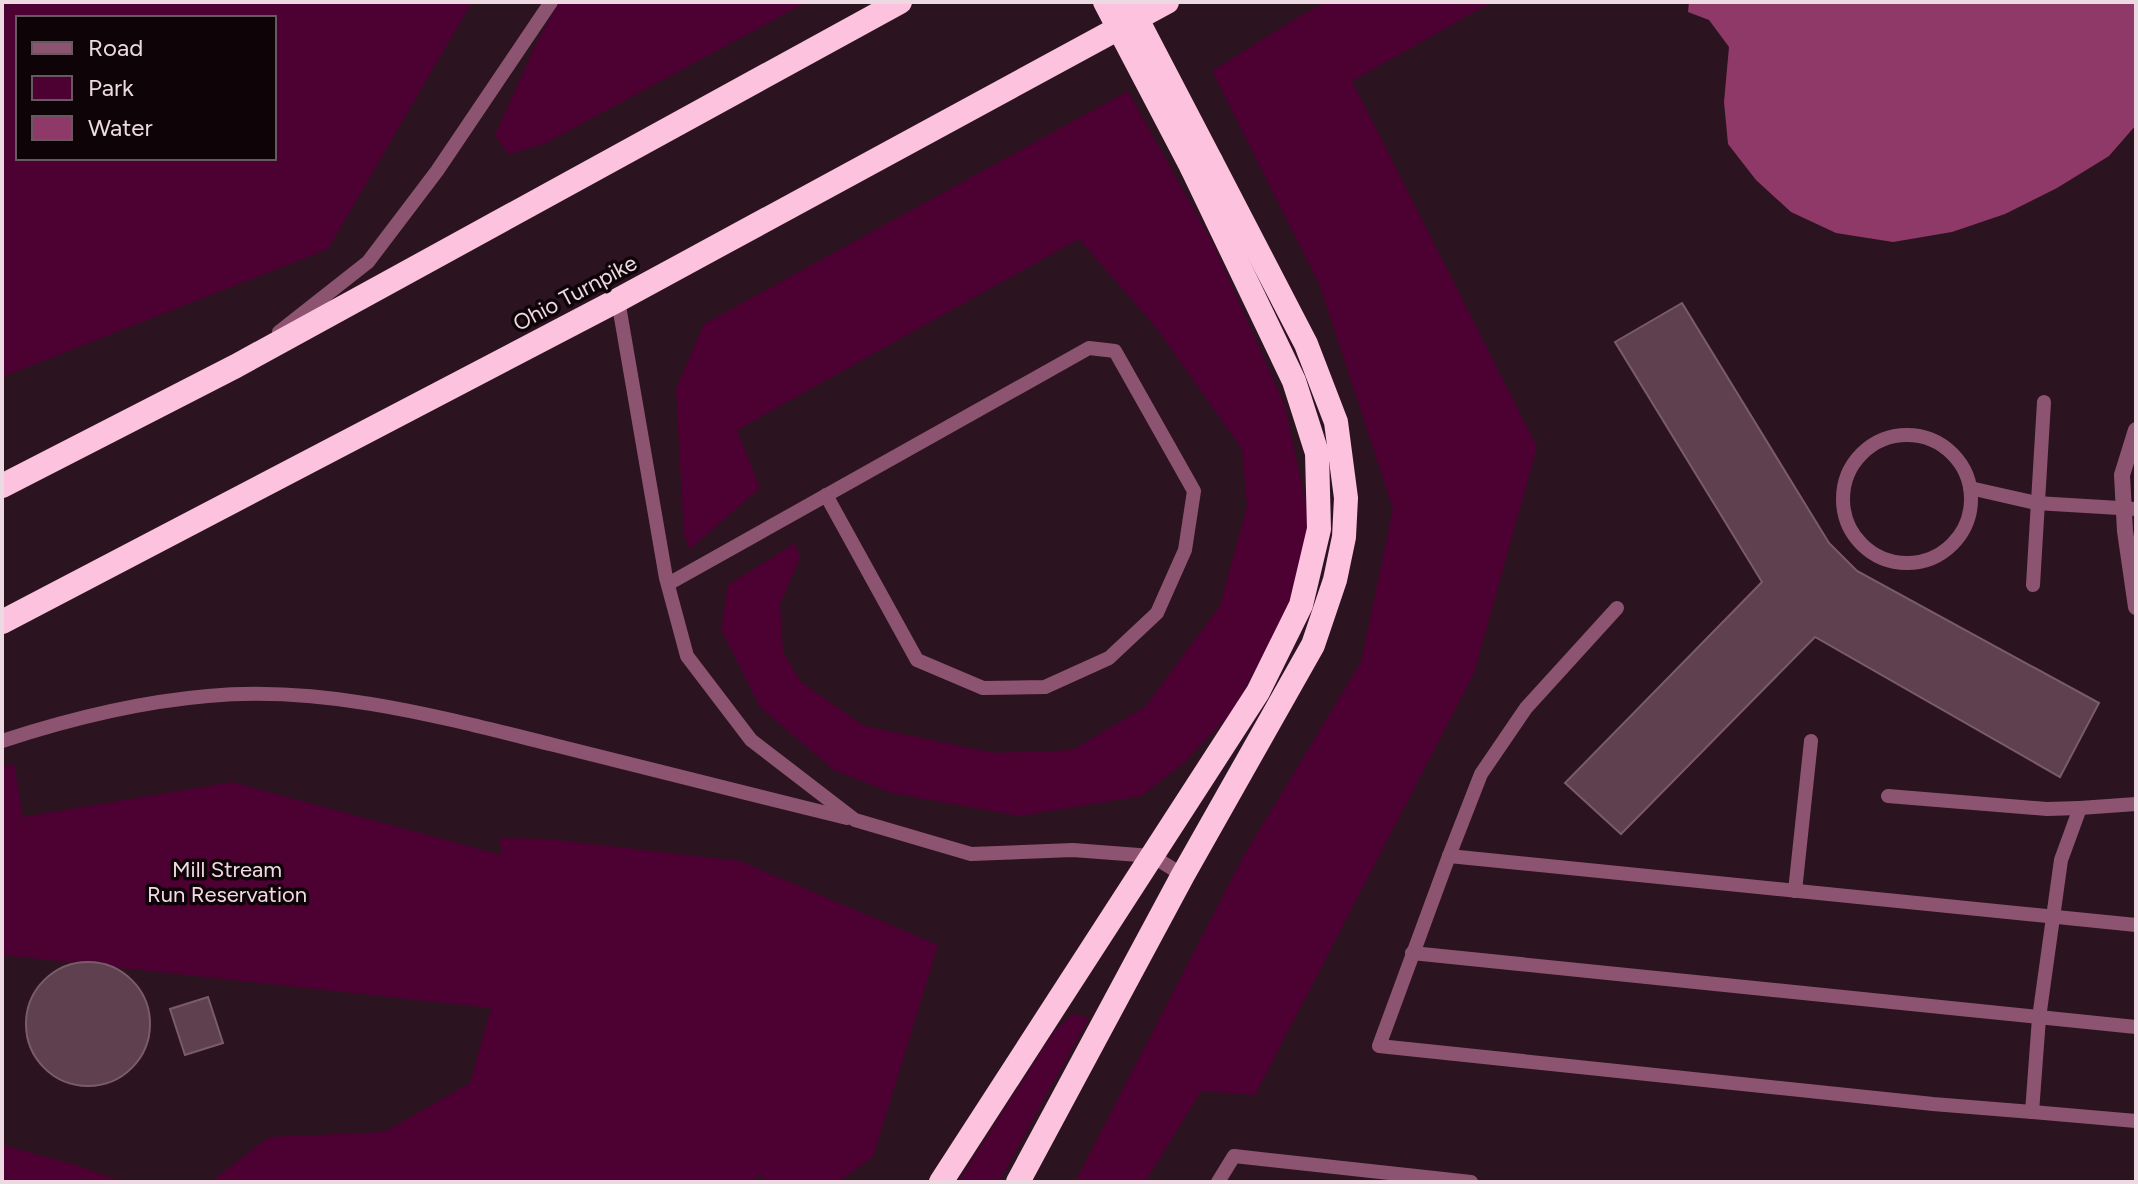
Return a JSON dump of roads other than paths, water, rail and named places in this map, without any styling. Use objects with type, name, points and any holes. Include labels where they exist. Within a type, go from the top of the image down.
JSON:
[{"type":"highway","points":[[2,486],[236,366],[900,2]]},
{"type":"highway","points":[[1018,1182],[1183,875],[1313,645],[1335,580],[1344,537],[1346,498],[1336,422],[1306,344],[1105,2]]},
{"type":"highway","points":[[941,1182],[1258,692],[1301,605],[1319,529],[1317,453],[1294,381],[1202,164],[1128,2]]},
{"type":"highway","name":"Ohio Turnpike","points":[[2,622],[618,300],[1167,2]]},
{"type":"street","points":[[2136,430],[2122,475],[2130,509],[2136,607]]},
{"type":"lane","points":[[236,366],[368,262],[437,171],[551,2]]},
{"type":"lane","points":[[618,300],[668,584],[687,656],[751,740],[855,820]]},
{"type":"lane","points":[[668,584],[826,495],[1089,348],[1115,351],[1194,491],[1185,550],[1157,613],[1109,658],[1045,687],[983,688],[917,660],[826,495]]},
{"type":"lane","points":[[2033,585],[2044,402]]},
{"type":"lane","points":[[1910,435],[1931,439],[1949,451],[1963,467],[1970,488],[1971,509],[1953,545],[1935,557],[1916,563],[1895,563],[1876,555],[1859,542],[1849,525],[1843,504],[1845,483],[1854,463],[1869,447],[1888,437],[1910,435]]},
{"type":"lane","points":[[1970,488],[2036,503],[2130,509]]},
{"type":"lane","points":[[1617,608],[1526,708],[1481,774],[1379,1046],[1933,1104],[2136,1121]]},
{"type":"lane","points":[[2,741],[130,706],[211,696],[298,696],[384,705],[855,820],[971,854],[1073,850],[1152,856],[1183,875]]},
{"type":"lane","points":[[1795,891],[1811,741]]},
{"type":"lane","points":[[1888,796],[2047,809],[2136,804]]},
{"type":"lane","points":[[2032,1112],[2039,1018],[2061,860],[2080,808]]},
{"type":"lane","points":[[1449,856],[2136,925]]},
{"type":"lane","points":[[1412,953],[2136,1027]]},
{"type":"lane","points":[[1218,1182],[1234,1156],[1471,1182]]},
{"type":"water","points":[[1689,2],[2136,2],[2136,125],[2109,156],[2057,188],[2005,214],[1952,232],[1893,242],[1836,233],[1791,212],[1756,180],[1728,144],[1724,102],[1729,47],[1709,20],[1688,12]]},
{"type":"park label","name":"Mill Stream Run Reservation","points":[[227,882]]}]
